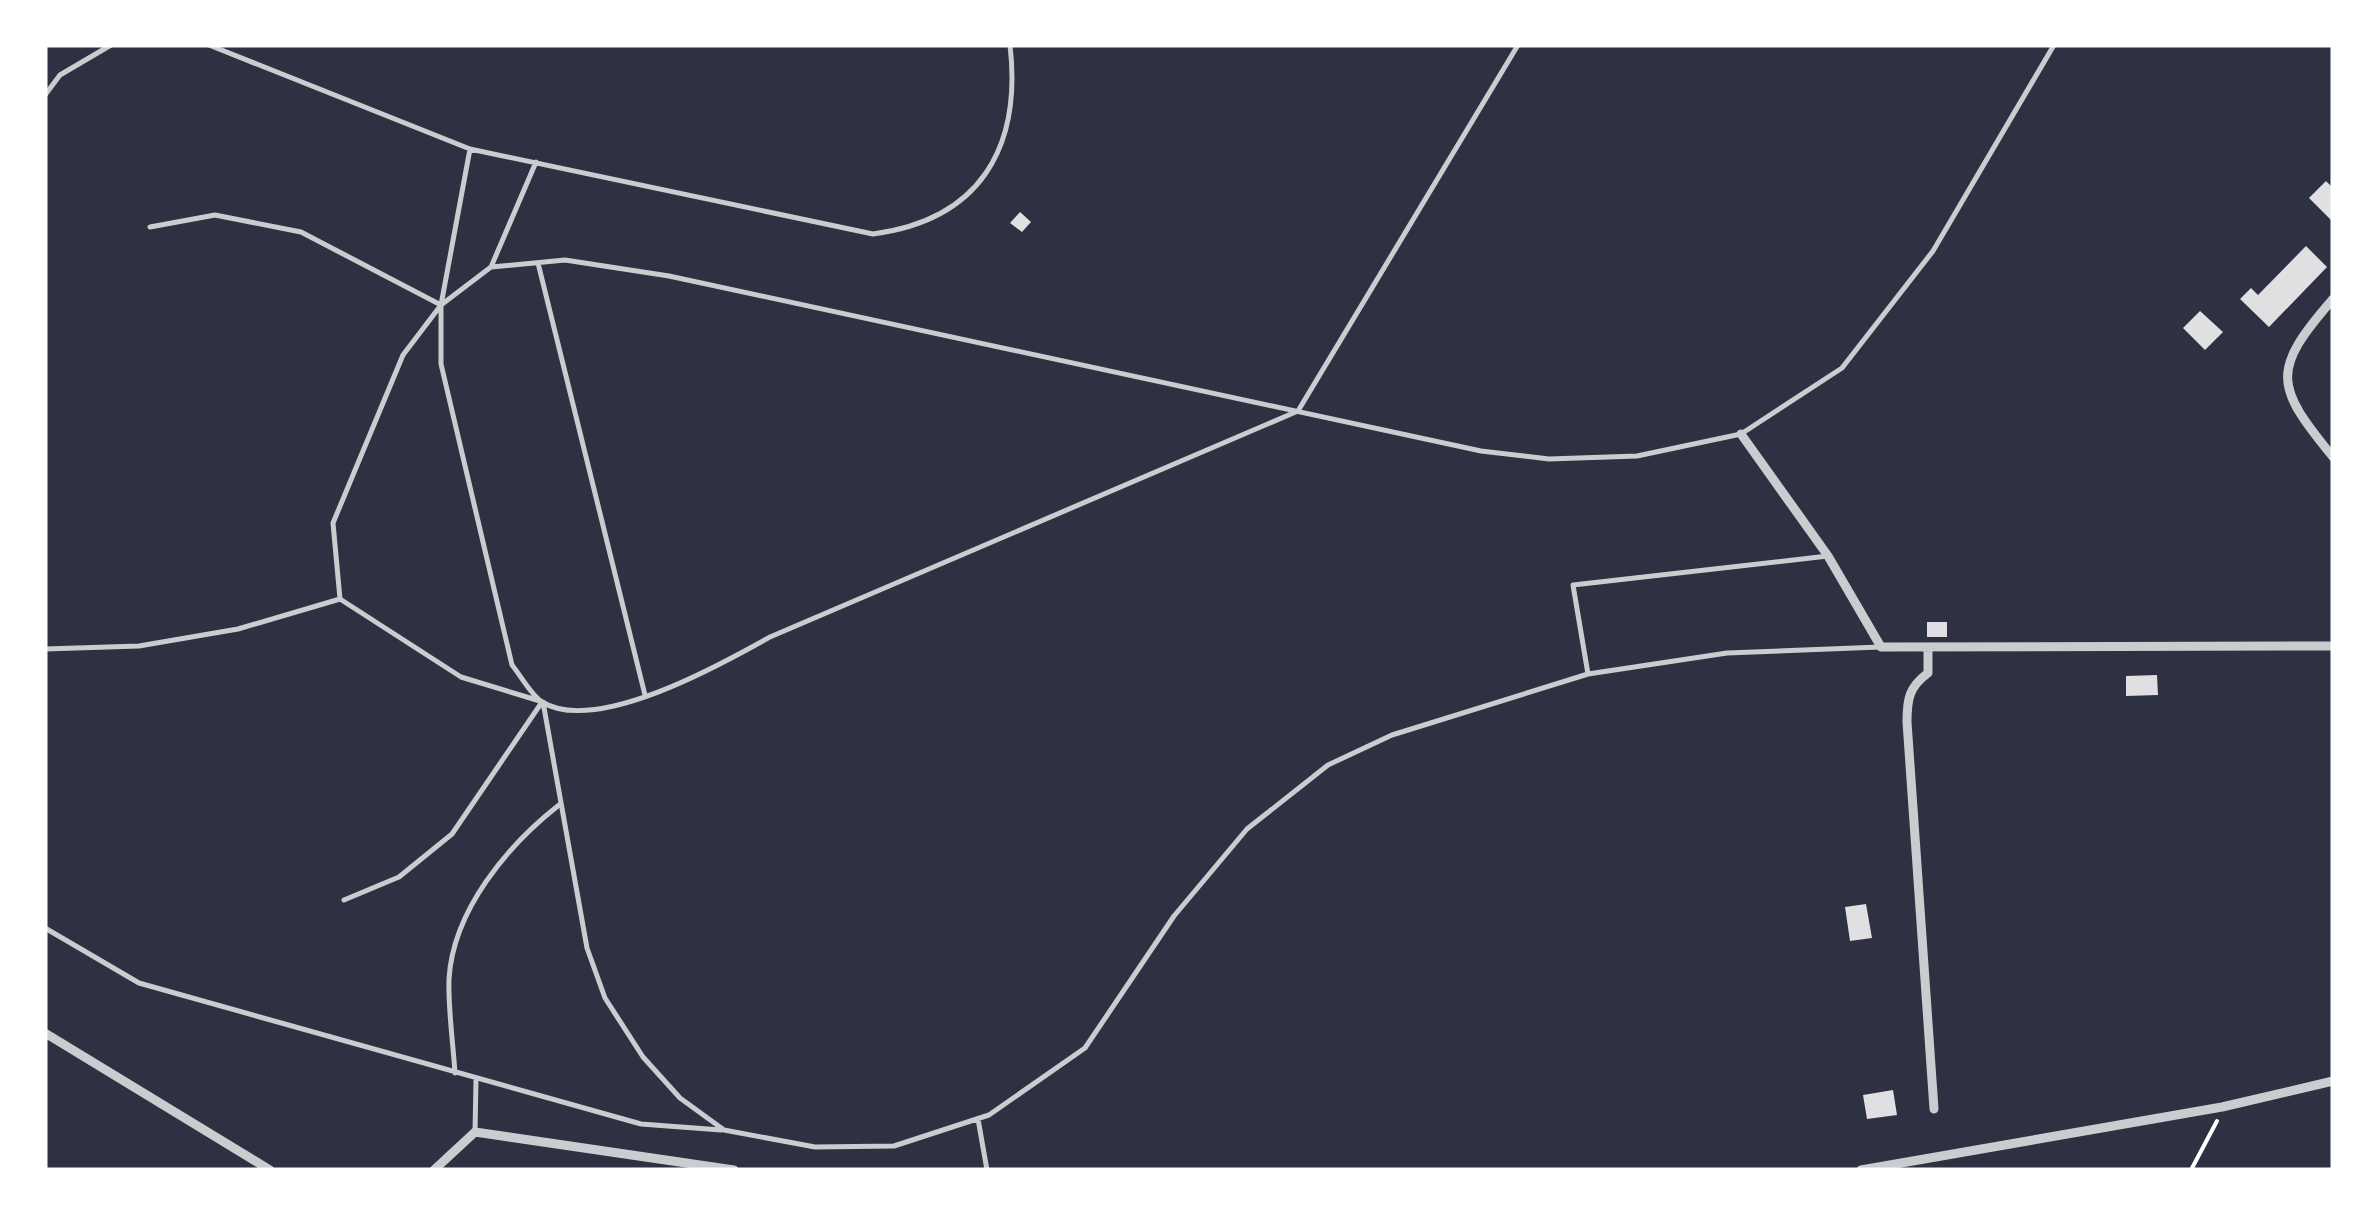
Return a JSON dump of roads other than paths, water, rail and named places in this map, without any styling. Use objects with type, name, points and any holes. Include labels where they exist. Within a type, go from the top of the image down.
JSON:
[{"type":"street","points":[[2333,299],[2309,326],[2286,367],[2287,392],[2333,457]]},
{"type":"street","points":[[1741,434],[1828,556],[1881,648],[2333,646]]},
{"type":"street","points":[[1928,649],[1928,673],[1914,683],[1908,699],[1934,1109]]},
{"type":"street","points":[[45,1033],[270,1170]]},
{"type":"street","points":[[1862,1170],[2222,1107],[2333,1080]]},
{"type":"street","points":[[434,1170],[475,1132],[734,1170]]},
{"type":"lane","points":[[45,95],[60,75],[111,45]]},
{"type":"lane","points":[[209,45],[470,148],[872,234],[916,228],[964,199],[992,166],[1008,127],[1013,70],[1010,45]]},
{"type":"lane","points":[[45,649],[139,646],[203,635],[340,598],[462,677],[543,702],[590,711],[690,682],[770,637],[1298,410],[1518,45]]},
{"type":"lane","points":[[340,598],[334,523],[343,491],[403,355],[441,305],[492,268],[566,260],[669,276],[1481,452],[1549,459],[1637,456],[1741,434],[1842,368],[1933,251],[2054,45]]},
{"type":"lane","points":[[470,148],[441,305],[441,364],[512,665],[543,702],[586,948],[605,998],[643,1057],[680,1098],[724,1130]]},
{"type":"lane","points":[[492,268],[536,162]]},
{"type":"lane","points":[[150,227],[215,215],[301,232],[441,305]]},
{"type":"lane","points":[[538,263],[645,695]]},
{"type":"lane","points":[[1588,674],[1574,585],[1828,556]]},
{"type":"lane","points":[[45,928],[139,984],[641,1124],[724,1130],[815,1146],[894,1146],[978,1118],[1085,1048],[1174,916],[1247,829],[1328,765],[1392,735],[1588,674],[1728,653],[1881,648]]},
{"type":"lane","points":[[344,900],[399,877],[452,834],[543,702]]},
{"type":"lane","points":[[455,1073],[449,976],[470,907],[523,833],[560,805]]},
{"type":"lane","points":[[475,1132],[476,1078]]},
{"type":"lane","points":[[978,1118],[987,1170]]}]
